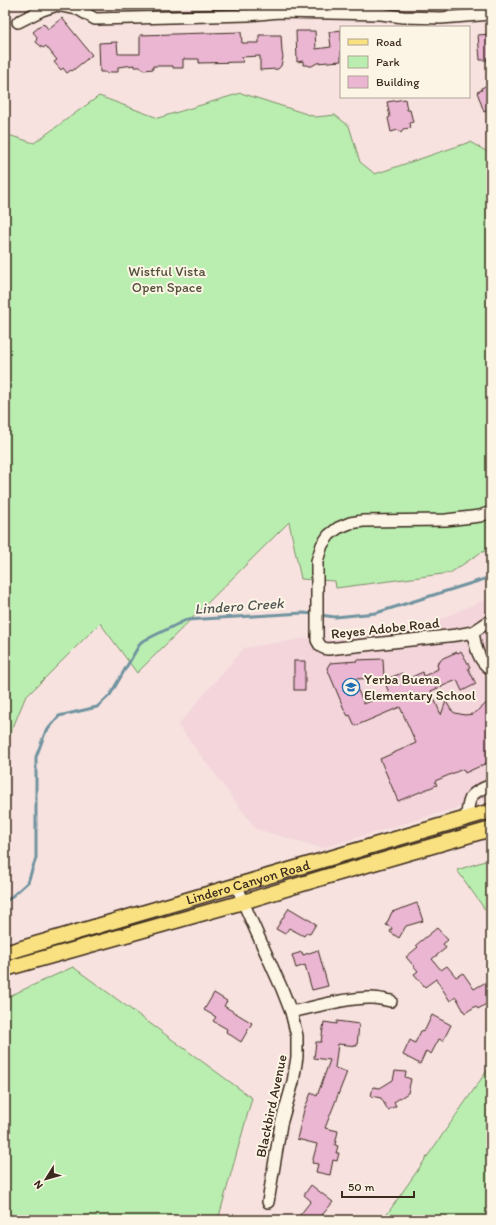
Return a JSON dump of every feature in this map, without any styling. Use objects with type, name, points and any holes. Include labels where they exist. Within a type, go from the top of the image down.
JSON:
[{"type":"main road","name":"Lindero Canyon Road","points":[[5,953],[491,812]]},
{"type":"main road","name":"Lindero Canyon Road","points":[[5,968],[243,902],[491,829]]},
{"type":"street","points":[[18,22],[42,10],[57,5],[78,9],[95,19],[248,15],[279,12],[381,9],[403,17],[433,18],[491,14]]},
{"type":"street","name":"Reyes Adobe Road","points":[[491,512],[480,516],[446,520],[363,521],[350,523],[338,528],[329,535],[322,545],[318,561],[317,640],[320,646],[324,649],[328,649],[457,635],[473,632],[491,620]]},
{"type":"street","points":[[473,632],[475,645],[480,656],[486,666],[491,669]]},
{"type":"street","points":[[466,819],[471,795],[479,789],[491,785]]},
{"type":"street","name":"Blackbird Avenue","points":[[237,885],[291,1012],[297,1036],[297,1057],[293,1082],[281,1124],[268,1202]]},
{"type":"street","points":[[291,1012],[356,999],[372,998],[391,1001]]},
{"type":"shaded area","name":"Yerba Buena Elementary School","points":[[491,598],[491,797],[322,848],[256,829],[178,725],[244,648],[308,638],[330,640],[436,621]]},
{"type":"green space","name":"Wistful Vista Open Space","points":[[241,93],[316,117],[335,115],[349,126],[360,162],[375,174],[470,142],[491,154],[491,549],[480,553],[450,573],[336,588],[335,581],[301,579],[289,522],[137,673],[100,623],[25,698],[5,747],[5,134],[34,143],[99,96],[158,118]]},
{"type":"green space","points":[[491,859],[491,918],[457,870]]},
{"type":"green space","points":[[73,967],[252,1098],[218,1220],[5,1220],[5,998]]},
{"type":"green space","points":[[491,1065],[491,1220],[383,1220]]},
{"type":"building","points":[[62,18],[92,55],[72,71],[71,70],[67,73],[63,68],[61,70],[54,62],[57,60],[46,46],[43,48],[36,42],[37,37],[33,32],[43,24],[48,29]]},
{"type":"building","points":[[340,30],[340,61],[317,63],[312,66],[303,65],[303,61],[297,62],[296,31],[315,31],[316,49],[331,47],[329,32]]},
{"type":"building","points":[[241,32],[242,43],[259,43],[259,35],[281,35],[283,57],[281,66],[278,69],[260,70],[260,56],[242,57],[243,62],[199,63],[199,59],[183,59],[183,68],[173,68],[173,66],[153,66],[153,69],[144,70],[140,67],[134,67],[134,65],[118,67],[118,72],[110,72],[108,74],[105,72],[100,72],[99,43],[117,42],[118,54],[140,54],[140,35]]},
{"type":"building","points":[[491,34],[491,60],[480,60],[478,35]]},
{"type":"building","points":[[491,84],[491,109],[484,112],[477,92],[482,90],[481,88]]},
{"type":"building","points":[[405,99],[407,110],[410,110],[413,122],[410,123],[411,128],[403,129],[401,133],[398,130],[391,132],[387,102]]},
{"type":"building","points":[[461,651],[470,667],[468,668],[476,684],[462,691],[457,680],[431,691],[441,715],[446,701],[451,710],[455,713],[465,715],[473,714],[491,699],[491,756],[487,757],[489,762],[465,773],[463,769],[435,781],[437,785],[398,801],[380,759],[416,743],[400,707],[355,726],[350,715],[348,716],[344,709],[327,668],[330,663],[383,659],[384,678],[353,679],[364,704],[389,693],[384,680],[402,673],[405,680],[423,672],[424,676],[438,669],[437,664],[443,658]]},
{"type":"building","points":[[294,661],[305,661],[305,690],[294,690]]},
{"type":"building","points":[[417,903],[423,921],[406,926],[399,938],[390,932],[392,928],[386,925],[392,912]]},
{"type":"building","points":[[289,908],[316,924],[310,934],[307,932],[304,936],[289,928],[285,934],[276,929]]},
{"type":"building","points":[[437,928],[448,940],[443,944],[446,948],[432,959],[441,970],[447,966],[456,977],[463,973],[474,989],[491,979],[491,1001],[478,1009],[476,1006],[465,1013],[456,997],[450,1001],[436,979],[425,987],[414,974],[418,971],[406,957],[418,947],[416,945]]},
{"type":"building","points":[[318,950],[328,986],[312,990],[305,965],[296,968],[292,955],[302,952],[303,955]]},
{"type":"building","points":[[214,993],[227,1001],[224,1006],[252,1023],[241,1042],[226,1032],[227,1029],[213,1021],[216,1017],[204,1010]]},
{"type":"building","points":[[432,1015],[451,1025],[443,1041],[439,1039],[431,1054],[426,1051],[420,1064],[403,1055],[410,1040],[415,1043],[421,1031],[425,1030]]},
{"type":"building","points":[[337,1021],[359,1024],[357,1046],[338,1044],[335,1068],[347,1072],[325,1128],[338,1131],[335,1145],[338,1146],[336,1153],[339,1153],[337,1161],[333,1160],[330,1175],[316,1172],[318,1164],[312,1163],[317,1144],[297,1139],[304,1110],[311,1093],[317,1096],[330,1060],[314,1058],[316,1042],[321,1042],[324,1022],[337,1024]]},
{"type":"building","points":[[395,1071],[406,1072],[405,1077],[411,1079],[408,1093],[394,1102],[396,1106],[388,1110],[381,1098],[371,1096],[373,1087],[380,1088],[393,1080]]},
{"type":"building","points":[[311,1185],[333,1202],[318,1220],[296,1220],[311,1201],[304,1195]]},
{"type":"waterway","name":"Lindero Creek","points":[[320,615],[335,617],[376,613],[491,577]]},
{"type":"waterway","name":"Lindero Creek","points":[[5,901],[28,882],[36,858],[36,757],[45,733],[59,716],[97,707],[110,695],[141,642],[186,620],[303,613],[314,614]]},
{"type":"place","name":"Yerba Buena Elementary School","points":[[351,687]]}]
